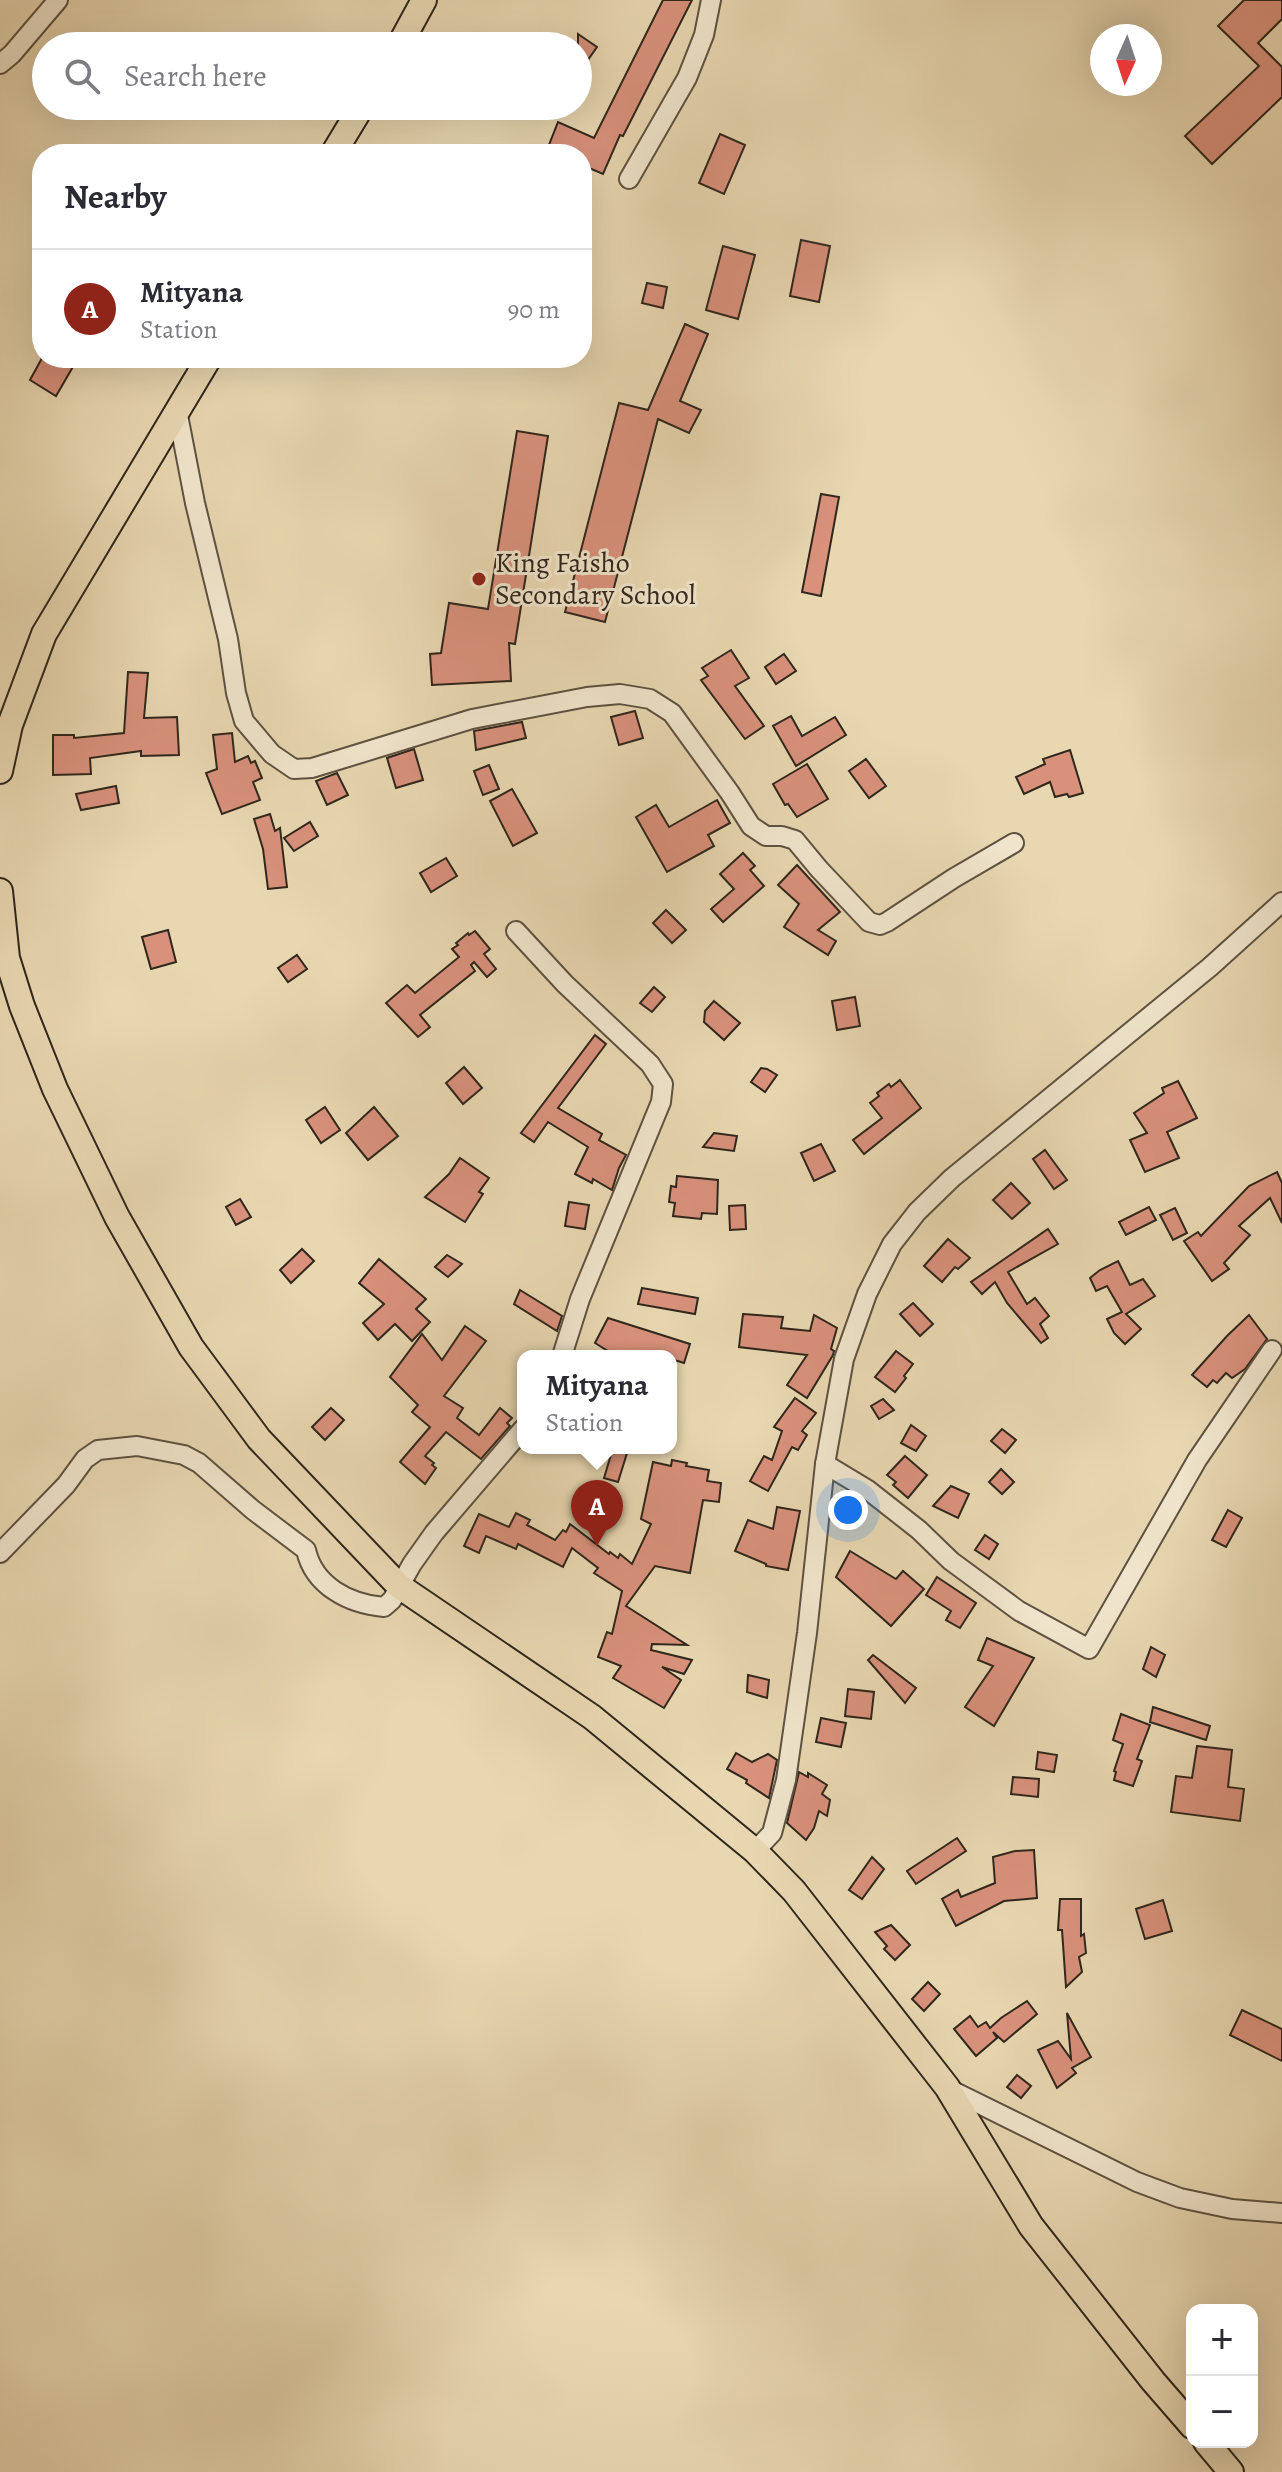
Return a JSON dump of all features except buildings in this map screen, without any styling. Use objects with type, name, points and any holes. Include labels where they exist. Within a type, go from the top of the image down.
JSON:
[{"type":"main road","points":[[407,32],[424,0]]},
{"type":"main road","points":[[339,144],[354,120]]},
{"type":"main road","points":[[0,771],[10,725],[44,634],[203,368]]},
{"type":"main road","points":[[0,891],[7,958],[22,1006],[55,1089],[117,1217],[191,1347],[259,1439],[399,1586],[592,1717],[755,1851],[794,1891],[947,2087],[1031,2226],[1186,2419]]},
{"type":"main road","points":[[1211,2448],[1231,2472]]},
{"type":"street","points":[[0,64],[58,0]]},
{"type":"street","points":[[629,179],[687,78],[704,35],[711,0]]},
{"type":"street","points":[[177,410],[244,721],[272,754],[294,769],[312,768],[472,719],[587,697],[620,694],[650,699],[672,713],[751,826],[766,836],[795,840],[869,922],[880,925],[887,922],[1014,843]]},
{"type":"street","points":[[755,1851],[772,1833],[786,1780],[807,1633],[825,1464],[844,1359],[867,1294],[892,1244],[917,1212],[952,1178],[1210,967],[1282,902]]},
{"type":"street","points":[[516,931],[565,984],[637,1050],[659,1074],[663,1084],[658,1110],[594,1264],[564,1350]]},
{"type":"street","points":[[825,1464],[868,1490],[919,1530],[951,1561],[1019,1611],[1089,1649],[1197,1460],[1272,1350]]},
{"type":"street","points":[[0,1553],[66,1485],[85,1459],[98,1450],[137,1446],[184,1455],[199,1463],[253,1510],[306,1550],[309,1566],[343,1598],[384,1607],[392,1600],[434,1533],[517,1436]]},
{"type":"street","points":[[947,2087],[1137,2182],[1180,2198],[1232,2209],[1282,2213]]},
{"type":"place","name":"King Faisho Secondary School","points":[[479,579]]},
{"type":"place","name":"Mityana","points":[[597,1546]]}]
